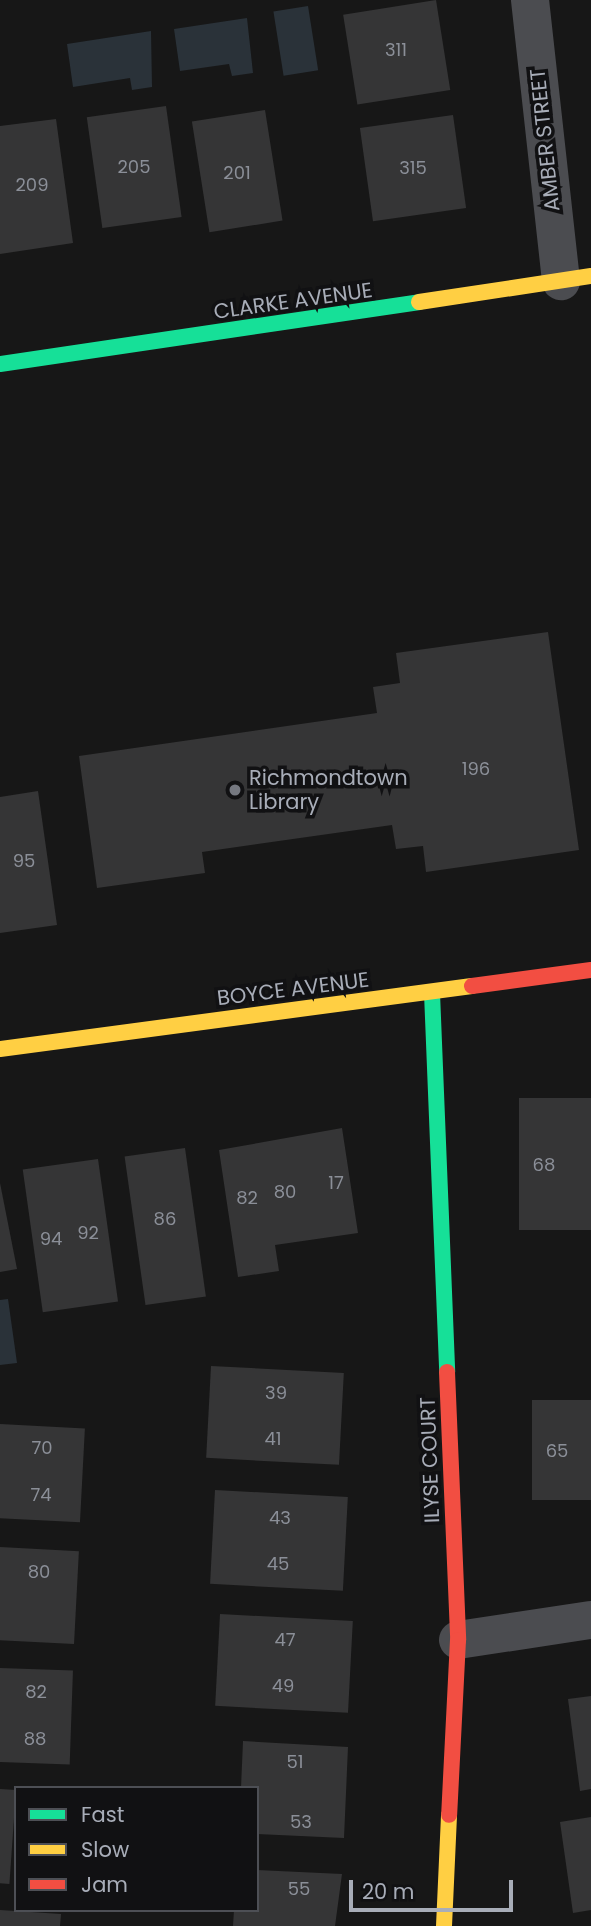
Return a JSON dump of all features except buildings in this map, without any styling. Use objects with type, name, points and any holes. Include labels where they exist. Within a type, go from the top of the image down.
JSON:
[{"type":"street","name":"AMBER STREET","points":[[530,0],[576,278]]},
{"type":"street","name":"CLARKE AVENUE","points":[[0,364],[576,278]]},
{"type":"street","name":"BOYCE AVENUE","points":[[0,1049],[591,970]]},
{"type":"street","name":"ILYSE COURT","points":[[432,993],[458,1640],[443,1926]]},
{"type":"street","points":[[458,1640],[591,1619]]},
{"type":"shaded area","points":[[308,6],[318,70],[284,76],[273,11]]},
{"type":"shaded area","points":[[247,18],[253,73],[232,76],[229,64],[180,71],[174,29]]},
{"type":"shaded area","points":[[151,31],[152,87],[132,90],[130,78],[73,87],[67,44]]},
{"type":"shaded area","points":[[8,1299],[17,1363],[0,1365],[0,1300]]},
{"type":"traffic: fast","points":[[0,364],[419,302]]},
{"type":"traffic: fast","points":[[432,993],[447,1372]]},
{"type":"traffic: slow","points":[[419,302],[591,276]]},
{"type":"traffic: slow","points":[[0,1049],[472,986]]},
{"type":"traffic: slow","points":[[444,1926],[449,1815]]},
{"type":"traffic: jam","points":[[472,986],[591,970]]},
{"type":"traffic: jam","points":[[447,1372],[458,1640],[449,1815]]},
{"type":"place","name":"Richmondtown Library","points":[[235,790]]}]
